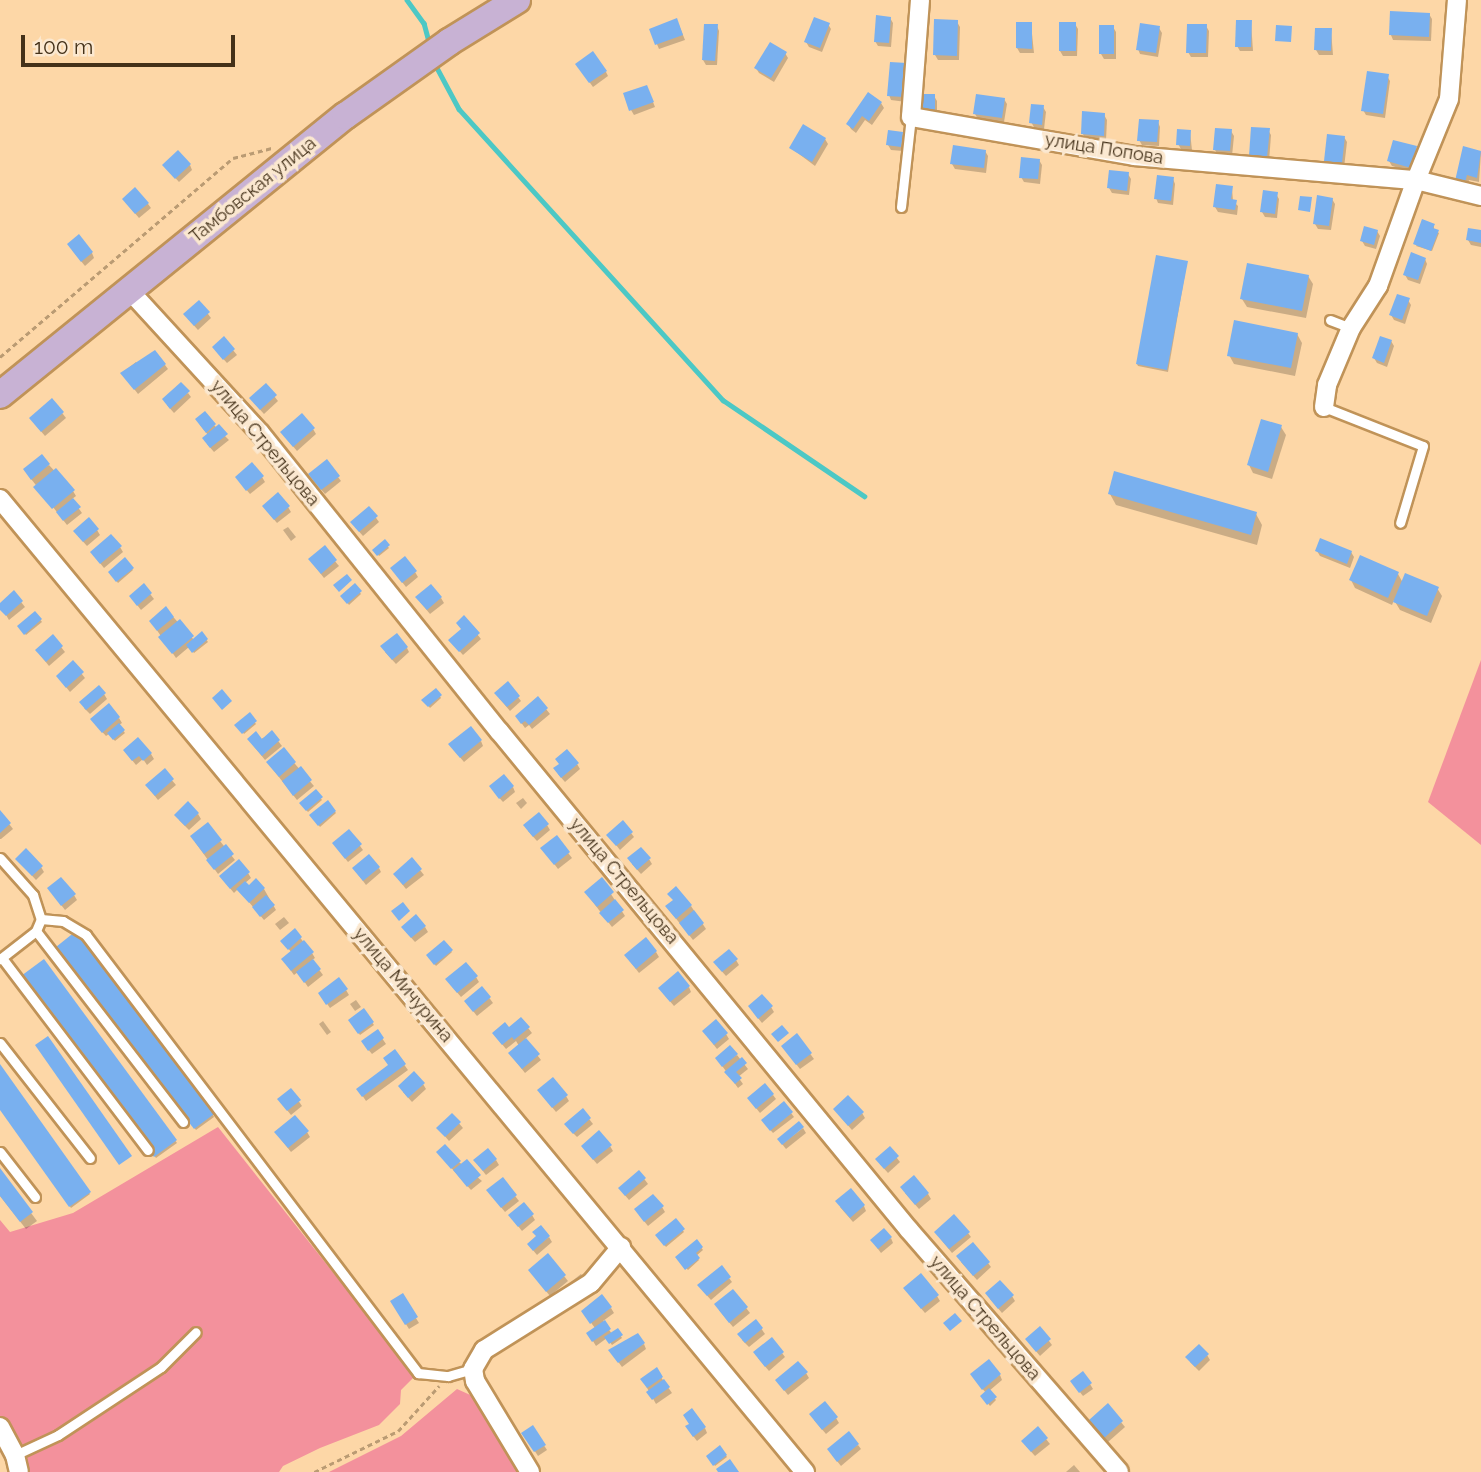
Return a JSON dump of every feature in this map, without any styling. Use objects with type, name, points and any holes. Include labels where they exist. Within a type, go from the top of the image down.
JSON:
[{"type":"main road","name":"Тамбовская улица","points":[[0,396],[345,116],[449,42],[517,0]]},
{"type":"street","points":[[911,117],[920,0]]},
{"type":"street","points":[[1324,407],[1327,385],[1351,328],[1378,286],[1449,99],[1457,0]]},
{"type":"street","name":"улица Попова","points":[[911,117],[1134,156],[1416,180],[1481,196]]},
{"type":"street","name":"улица Стрельцова","points":[[129,290],[260,433],[499,731],[909,1230],[1119,1472]]},
{"type":"street","name":"улица Мичурина","points":[[0,499],[805,1472]]},
{"type":"street","points":[[530,1472],[475,1381],[473,1369],[484,1350],[591,1283],[621,1247]]},
{"type":"street","points":[[0,1427],[17,1464]]},
{"type":"lane","points":[[901,207],[911,117]]},
{"type":"lane","points":[[1330,320],[1351,328]]},
{"type":"lane","points":[[1324,407],[1423,446],[1400,523]]},
{"type":"lane","points":[[0,858],[33,895],[40,919],[36,931],[1,959],[148,1150]]},
{"type":"lane","points":[[40,919],[63,921],[86,935],[418,1373],[448,1376],[473,1369]]},
{"type":"lane","points":[[36,931],[183,1122]]},
{"type":"lane","points":[[0,1043],[90,1158]]},
{"type":"lane","points":[[0,1152],[34,1197]]},
{"type":"lane","points":[[17,1464],[161,1367],[196,1332]]},
{"type":"path","points":[[0,357],[233,158],[282,145]]},
{"type":"path","points":[[314,1472],[398,1431],[448,1376]]},
{"type":"shaded area","points":[[1481,660],[1481,845],[1428,802]]},
{"type":"shaded area","points":[[218,1127],[415,1376],[401,1390],[400,1404],[379,1425],[320,1448],[283,1466],[279,1472],[24,1472],[11,1435],[0,1416],[0,1220],[10,1232],[73,1213]]},
{"type":"shaded area","points":[[457,1389],[477,1398],[518,1472],[329,1472],[401,1436]]},
{"type":"building","points":[[1390,11],[1430,13],[1429,37],[1389,35]]},
{"type":"building","points":[[876,15],[891,17],[889,43],[874,42]]},
{"type":"building","points":[[814,17],[830,23],[820,48],[804,42]]},
{"type":"building","points":[[677,18],[683,35],[655,45],[649,29]]},
{"type":"building","points":[[934,19],[958,20],[957,56],[933,55]]},
{"type":"building","points":[[1236,20],[1252,20],[1251,47],[1235,47]]},
{"type":"building","points":[[1016,22],[1032,22],[1032,49],[1016,48]]},
{"type":"building","points":[[1059,22],[1076,22],[1076,51],[1059,51]]},
{"type":"building","points":[[1140,23],[1160,26],[1156,53],[1136,50]]},
{"type":"building","points":[[704,24],[718,24],[715,61],[702,60]]},
{"type":"building","points":[[1187,24],[1207,24],[1206,53],[1186,53]]},
{"type":"building","points":[[1099,25],[1114,25],[1114,54],[1099,54]]},
{"type":"building","points":[[1276,25],[1292,26],[1291,42],[1275,41]]},
{"type":"building","points":[[1315,28],[1332,28],[1331,51],[1314,50]]},
{"type":"building","points":[[770,42],[787,52],[771,78],[754,68]]},
{"type":"building","points":[[593,51],[607,71],[589,83],[575,64]]},
{"type":"building","points":[[890,62],[907,63],[904,97],[887,96]]},
{"type":"building","points":[[1367,71],[1389,74],[1383,114],[1361,111]]},
{"type":"building","points":[[647,85],[654,102],[629,111],[623,93]]},
{"type":"building","points":[[868,92],[882,102],[869,121],[862,116],[853,129],[846,124]]},
{"type":"building","points":[[920,94],[935,94],[935,111],[920,110]]},
{"type":"building","points":[[976,94],[1005,98],[1002,118],[973,114]]},
{"type":"building","points":[[1031,104],[1044,105],[1042,125],[1029,123]]},
{"type":"building","points":[[1082,111],[1105,113],[1104,136],[1081,134]]},
{"type":"building","points":[[1139,119],[1159,120],[1157,142],[1137,141]]},
{"type":"building","points":[[803,124],[826,138],[812,162],[789,148]]},
{"type":"building","points":[[1251,127],[1270,128],[1267,157],[1249,156]]},
{"type":"building","points":[[1215,128],[1232,129],[1230,151],[1213,150]]},
{"type":"building","points":[[1177,129],[1191,130],[1190,146],[1176,145]]},
{"type":"building","points":[[888,130],[903,132],[901,147],[886,145]]},
{"type":"building","points":[[1327,134],[1345,136],[1342,163],[1324,161]]},
{"type":"building","points":[[1393,140],[1417,146],[1411,168],[1387,161]]},
{"type":"building","points":[[953,145],[986,150],[984,168],[950,164]]},
{"type":"building","points":[[1463,146],[1481,151],[1477,178],[1467,175],[1465,183],[1455,181]]},
{"type":"building","points":[[178,150],[191,164],[175,179],[162,165]]},
{"type":"building","points":[[1021,157],[1040,159],[1038,179],[1019,178]]},
{"type":"building","points":[[1109,170],[1129,172],[1127,191],[1107,188]]},
{"type":"building","points":[[1157,175],[1174,177],[1171,201],[1154,199]]},
{"type":"building","points":[[1216,184],[1233,186],[1231,199],[1237,200],[1235,210],[1213,207]]},
{"type":"building","points":[[135,187],[149,203],[135,214],[122,199]]},
{"type":"building","points":[[1263,190],[1278,192],[1275,214],[1260,212]]},
{"type":"building","points":[[1317,195],[1333,198],[1329,226],[1313,224]]},
{"type":"building","points":[[1300,196],[1312,197],[1310,212],[1298,210]]},
{"type":"building","points":[[1422,219],[1435,224],[1433,228],[1439,230],[1431,251],[1413,244]]},
{"type":"building","points":[[1364,226],[1378,230],[1374,245],[1360,241]]},
{"type":"building","points":[[1468,228],[1481,230],[1481,243],[1466,240]]},
{"type":"building","points":[[79,234],[93,252],[81,262],[67,244]]},
{"type":"building","points":[[1411,252],[1426,258],[1418,280],[1403,275]]},
{"type":"building","points":[[1156,255],[1188,261],[1167,370],[1136,364]]},
{"type":"building","points":[[1247,263],[1309,275],[1302,311],[1240,299]]},
{"type":"building","points":[[1397,294],[1410,298],[1402,320],[1389,315]]},
{"type":"building","points":[[199,300],[210,312],[194,326],[183,314]]},
{"type":"building","points":[[1234,320],[1298,333],[1291,368],[1227,356]]},
{"type":"building","points":[[224,336],[235,349],[223,360],[212,347]]},
{"type":"building","points":[[1380,336],[1392,340],[1384,363],[1372,358]]},
{"type":"building","points":[[155,350],[166,364],[134,390],[120,373]]},
{"type":"building","points":[[181,382],[190,391],[170,409],[162,399]]},
{"type":"building","points":[[266,383],[277,395],[260,410],[249,398]]},
{"type":"building","points":[[52,398],[64,412],[41,432],[29,418]]},
{"type":"building","points":[[205,411],[216,424],[206,433],[195,419]]},
{"type":"building","points":[[302,413],[315,428],[293,447],[280,432]]},
{"type":"building","points":[[1261,419],[1282,425],[1268,472],[1247,465]]},
{"type":"building","points":[[219,424],[228,434],[210,448],[202,438]]},
{"type":"building","points":[[42,454],[50,464],[31,480],[23,469]]},
{"type":"building","points":[[327,459],[340,476],[321,490],[308,474]]},
{"type":"building","points":[[252,462],[264,476],[246,491],[235,477]]},
{"type":"building","points":[[56,468],[75,490],[52,509],[33,487]]},
{"type":"building","points":[[1114,471],[1257,512],[1251,535],[1108,494]]},
{"type":"building","points":[[278,492],[290,506],[274,520],[262,506]]},
{"type":"building","points":[[73,498],[81,507],[63,521],[56,512]]},
{"type":"building","points":[[369,506],[378,516],[359,532],[350,522]]},
{"type":"building","points":[[89,517],[99,529],[83,542],[73,531]]},
{"type":"building","points":[[111,534],[122,546],[100,564],[90,552]]},
{"type":"building","points":[[1320,538],[1352,551],[1347,564],[1315,551]]},
{"type":"building","points":[[385,539],[390,545],[377,556],[372,550]]},
{"type":"building","points":[[325,545],[337,560],[321,574],[308,559]]},
{"type":"building","points":[[1360,555],[1399,572],[1388,598],[1349,580]]},
{"type":"building","points":[[405,556],[417,571],[402,583],[390,568]]},
{"type":"building","points":[[125,557],[134,568],[116,582],[108,572]]},
{"type":"building","points":[[1405,573],[1439,587],[1427,616],[1393,602]]},
{"type":"building","points":[[347,574],[352,580],[339,592],[333,585]]},
{"type":"building","points":[[144,583],[152,593],[137,606],[129,596]]},
{"type":"building","points":[[355,583],[362,591],[347,604],[340,596]]},
{"type":"building","points":[[431,584],[442,597],[427,610],[415,597]]},
{"type":"building","points":[[14,590],[23,601],[6,616],[0,610],[0,603]]},
{"type":"building","points":[[166,606],[174,617],[157,631],[149,621]]},
{"type":"building","points":[[35,611],[42,619],[24,635],[17,626]]},
{"type":"building","points":[[464,615],[480,633],[459,652],[448,640],[461,629],[456,623]]},
{"type":"building","points":[[180,619],[194,636],[172,654],[158,637]]},
{"type":"building","points":[[202,631],[208,639],[192,653],[186,645]]},
{"type":"building","points":[[397,633],[408,647],[392,660],[380,646]]},
{"type":"building","points":[[53,634],[63,646],[46,662],[35,650]]},
{"type":"building","points":[[73,660],[84,672],[66,688],[56,676]]},
{"type":"building","points":[[508,681],[520,696],[507,707],[494,693]]},
{"type":"building","points":[[99,685],[106,693],[86,710],[79,702]]},
{"type":"building","points":[[436,688],[442,695],[428,707],[421,700]]},
{"type":"building","points":[[222,689],[232,701],[222,710],[212,698]]},
{"type":"building","points":[[538,696],[548,708],[529,725],[525,721],[521,724],[515,716]]},
{"type":"building","points":[[109,703],[120,717],[102,733],[90,719]]},
{"type":"building","points":[[250,712],[257,721],[242,734],[234,725]]},
{"type":"building","points":[[119,723],[125,730],[113,740],[107,733]]},
{"type":"building","points":[[471,726],[482,740],[460,758],[448,744]]},
{"type":"building","points":[[272,730],[280,740],[262,756],[247,739],[256,731],[262,739]]},
{"type":"building","points":[[138,737],[152,753],[143,761],[139,756],[132,761],[123,750]]},
{"type":"building","points":[[284,747],[296,762],[279,777],[266,762]]},
{"type":"building","points":[[567,749],[579,763],[561,778],[553,768],[559,764],[555,759]]},
{"type":"building","points":[[301,766],[312,780],[293,796],[282,781]]},
{"type":"building","points":[[165,768],[174,779],[155,796],[145,785]]},
{"type":"building","points":[[504,774],[514,786],[499,799],[489,786]]},
{"type":"building","points":[[316,789],[323,797],[306,811],[299,803]]},
{"type":"building","points":[[328,800],[336,811],[318,826],[309,815]]},
{"type":"building","points":[[188,801],[199,813],[185,826],[174,815]]},
{"type":"building","points":[[0,810],[11,823],[0,833]]},
{"type":"building","points":[[539,812],[549,824],[533,837],[523,825]]},
{"type":"building","points":[[623,820],[633,832],[616,846],[606,835]]},
{"type":"building","points":[[208,822],[222,840],[204,854],[190,836]]},
{"type":"building","points":[[349,829],[362,844],[345,859],[332,843]]},
{"type":"building","points":[[557,835],[570,852],[554,865],[540,848]]},
{"type":"building","points":[[226,844],[234,854],[214,870],[206,860]]},
{"type":"building","points":[[641,847],[651,858],[637,870],[627,858]]},
{"type":"building","points":[[26,848],[43,866],[32,876],[15,859]]},
{"type":"building","points":[[369,854],[380,867],[363,881],[352,868]]},
{"type":"building","points":[[412,857],[422,869],[403,885],[393,874]]},
{"type":"building","points":[[239,859],[250,872],[230,889],[219,876]]},
{"type":"building","points":[[61,877],[76,894],[61,906],[47,888]]},
{"type":"building","points":[[602,877],[614,892],[597,907],[584,892]]},
{"type":"building","points":[[256,878],[265,888],[249,903],[236,889],[245,881],[249,885]]},
{"type":"building","points":[[676,886],[692,905],[676,919],[665,906],[673,900],[667,894]]},
{"type":"building","points":[[266,895],[275,905],[260,917],[252,907]]},
{"type":"building","points":[[615,899],[624,910],[608,923],[599,913]]},
{"type":"building","points":[[403,902],[410,911],[399,921],[391,911]]},
{"type":"building","points":[[694,910],[704,923],[689,936],[679,923]]},
{"type":"building","points":[[416,914],[426,926],[411,938],[401,927]]},
{"type":"building","points":[[295,928],[302,937],[288,950],[280,941]]},
{"type":"building","points":[[76,931],[214,1114],[194,1129],[56,947]]},
{"type":"building","points":[[646,937],[657,951],[636,969],[624,955]]},
{"type":"building","points":[[304,940],[314,952],[291,971],[281,959]]},
{"type":"building","points":[[444,940],[453,950],[434,965],[426,955]]},
{"type":"building","points":[[729,949],[738,959],[722,972],[713,962]]},
{"type":"building","points":[[44,959],[177,1140],[154,1157],[21,976]]},
{"type":"building","points":[[313,959],[321,969],[304,983],[296,972]]},
{"type":"building","points":[[466,962],[478,976],[457,993],[445,979]]},
{"type":"building","points":[[678,971],[690,986],[670,1002],[658,988]]},
{"type":"building","points":[[339,977],[348,989],[326,1005],[318,993]]},
{"type":"building","points":[[482,986],[491,997],[473,1012],[464,1001]]},
{"type":"building","points":[[762,994],[773,1006],[758,1019],[748,1006]]},
{"type":"building","points":[[364,1008],[374,1022],[358,1034],[348,1020]]},
{"type":"building","points":[[521,1017],[530,1027],[514,1040],[512,1037],[502,1045],[492,1033],[505,1022],[509,1027]]},
{"type":"building","points":[[716,1019],[728,1033],[714,1045],[702,1031]]},
{"type":"building","points":[[782,1025],[789,1033],[778,1042],[771,1034]]},
{"type":"building","points":[[378,1029],[384,1038],[368,1051],[361,1041]]},
{"type":"building","points":[[797,1033],[812,1053],[796,1065],[781,1046]]},
{"type":"building","points":[[48,1036],[132,1156],[119,1165],[35,1045]]},
{"type":"building","points":[[526,1038],[540,1054],[522,1069],[508,1053]]},
{"type":"building","points":[[730,1045],[738,1054],[722,1067],[715,1058]]},
{"type":"building","points":[[395,1049],[406,1064],[362,1097],[356,1089],[388,1065],[383,1058]]},
{"type":"building","points":[[742,1057],[747,1063],[736,1072],[742,1078],[735,1084],[724,1072]]},
{"type":"building","points":[[0,1064],[91,1192],[69,1207],[0,1110]]},
{"type":"building","points":[[414,1071],[425,1083],[408,1098],[398,1086]]},
{"type":"building","points":[[553,1077],[568,1095],[552,1108],[537,1090]]},
{"type":"building","points":[[765,1083],[774,1094],[756,1109],[747,1098]]},
{"type":"building","points":[[291,1088],[301,1100],[287,1111],[277,1099]]},
{"type":"building","points":[[848,1095],[864,1112],[848,1126],[833,1109]]},
{"type":"building","points":[[784,1101],[793,1112],[770,1131],[761,1120]]},
{"type":"building","points":[[583,1108],[591,1118],[573,1134],[564,1124]]},
{"type":"building","points":[[452,1113],[461,1122],[445,1137],[436,1128]]},
{"type":"building","points":[[295,1115],[309,1131],[288,1148],[274,1132]]},
{"type":"building","points":[[799,1121],[804,1127],[782,1145],[777,1139]]},
{"type":"building","points":[[599,1130],[612,1145],[593,1160],[581,1146]]},
{"type":"building","points":[[445,1144],[461,1161],[451,1169],[436,1152]]},
{"type":"building","points":[[890,1146],[899,1156],[884,1169],[875,1159]]},
{"type":"building","points":[[488,1148],[497,1159],[483,1171],[473,1160]]},
{"type":"building","points":[[467,1159],[481,1175],[467,1187],[453,1170]]},
{"type":"building","points":[[0,1168],[33,1212],[20,1222],[0,1196]]},
{"type":"building","points":[[639,1170],[646,1178],[625,1196],[618,1188]]},
{"type":"building","points":[[914,1175],[929,1193],[915,1205],[900,1187]]},
{"type":"building","points":[[503,1177],[517,1195],[501,1208],[486,1190]]},
{"type":"building","points":[[851,1188],[865,1205],[850,1218],[835,1201]]},
{"type":"building","points":[[653,1194],[664,1206],[644,1222],[634,1209]]},
{"type":"building","points":[[524,1202],[534,1214],[518,1227],[508,1215]]},
{"type":"building","points":[[954,1214],[970,1232],[949,1249],[934,1232]]},
{"type":"building","points":[[676,1218],[685,1229],[664,1246],[655,1235]]},
{"type":"building","points":[[541,1225],[550,1236],[533,1251],[527,1244],[536,1236],[532,1232]]},
{"type":"building","points":[[884,1228],[892,1237],[878,1249],[870,1240]]},
{"type":"building","points":[[697,1239],[703,1247],[696,1253],[700,1258],[685,1270],[675,1257]]},
{"type":"building","points":[[973,1242],[990,1262],[973,1276],[956,1256]]},
{"type":"building","points":[[548,1253],[566,1275],[546,1292],[528,1270]]},
{"type":"building","points":[[722,1265],[731,1277],[707,1296],[697,1285]]},
{"type":"building","points":[[921,1273],[939,1295],[921,1309],[903,1288]]},
{"type":"building","points":[[1000,1280],[1014,1295],[998,1309],[985,1293]]},
{"type":"building","points":[[733,1289],[748,1307],[729,1323],[714,1304]]},
{"type":"building","points":[[403,1293],[418,1317],[405,1325],[390,1301]]},
{"type":"building","points":[[602,1294],[612,1307],[590,1324],[581,1311]]},
{"type":"building","points":[[955,1313],[962,1321],[950,1331],[943,1323]]},
{"type":"building","points":[[756,1319],[763,1328],[745,1343],[737,1334]]},
{"type":"building","points":[[605,1320],[611,1329],[592,1342],[586,1333]]},
{"type":"building","points":[[1040,1326],[1051,1339],[1036,1352],[1025,1339]]},
{"type":"building","points":[[618,1328],[623,1335],[609,1344],[604,1337]]},
{"type":"building","points":[[638,1333],[645,1343],[618,1363],[608,1350]]},
{"type":"building","points":[[772,1337],[784,1352],[765,1367],[753,1352]]},
{"type":"building","points":[[1199,1344],[1209,1354],[1195,1367],[1185,1357]]},
{"type":"building","points":[[989,1359],[1001,1374],[982,1390],[970,1374]]},
{"type":"building","points":[[798,1361],[808,1372],[784,1391],[775,1380]]},
{"type":"building","points":[[657,1367],[663,1377],[647,1388],[640,1379]]},
{"type":"building","points":[[1083,1371],[1092,1383],[1079,1393],[1070,1381]]},
{"type":"building","points":[[664,1379],[670,1387],[652,1400],[646,1392]]},
{"type":"building","points":[[989,1388],[997,1397],[987,1405],[980,1396]]},
{"type":"building","points":[[825,1401],[838,1417],[822,1430],[809,1414]]},
{"type":"building","points":[[1108,1403],[1123,1421],[1104,1438],[1089,1420]]},
{"type":"building","points":[[692,1408],[706,1427],[693,1437],[685,1426],[689,1424],[683,1415]]},
{"type":"building","points":[[533,1425],[546,1445],[534,1452],[521,1433]]},
{"type":"building","points":[[1038,1426],[1048,1438],[1031,1452],[1021,1441]]},
{"type":"building","points":[[849,1431],[859,1444],[837,1462],[827,1449]]},
{"type":"building","points":[[720,1445],[727,1455],[713,1466],[706,1456]]},
{"type":"building","points":[[730,1459],[739,1472],[718,1472],[716,1469]]},
{"type":"waterway","points":[[407,0],[424,23],[430,45]]},
{"type":"waterway","points":[[435,64],[459,109],[723,400],[864,496]]}]
